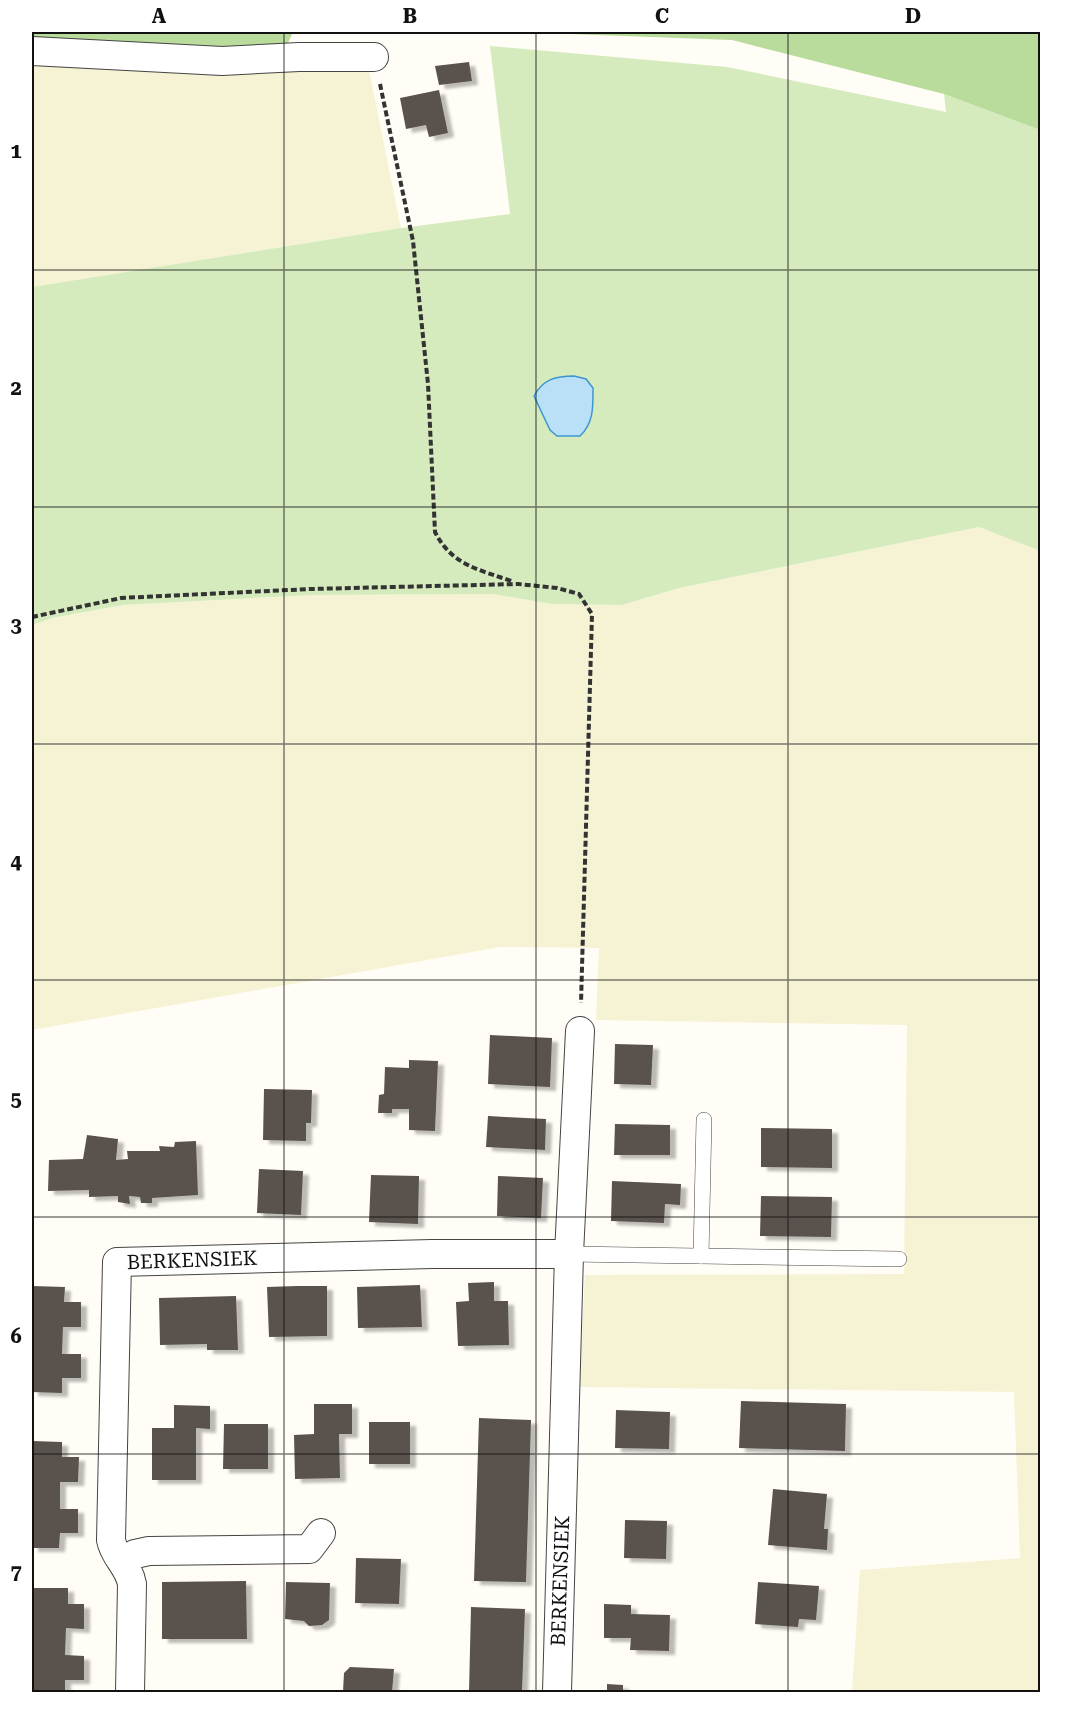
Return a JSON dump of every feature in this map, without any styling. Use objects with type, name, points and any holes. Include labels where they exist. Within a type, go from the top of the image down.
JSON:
[{"type":"street","points":[[32,51],[222,61],[299,57],[374,57]]},
{"type":"street","name":"BERKENSIEK","points":[[557,1692],[569,1254],[580,1031]]},
{"type":"street","name":"BERKENSIEK","points":[[130,1692],[132,1584],[130,1572],[113,1552],[111,1540],[117,1262],[432,1254],[569,1254]]},
{"type":"street","points":[[123,1562],[135,1554],[149,1551],[309,1549],[321,1533]]},
{"type":"lane","points":[[701,1256],[704,1120]]},
{"type":"lane","points":[[569,1254],[899,1259]]},
{"type":"path","points":[[374,57],[412,241],[428,384],[435,532],[443,549],[461,563],[518,584]]},
{"type":"path","points":[[32,617],[121,598],[518,584],[557,588],[579,594],[592,614],[580,1031]]},
{"type":"shaded area","points":[[32,63],[223,73],[369,70],[401,228],[32,287]]},
{"type":"shaded area","points":[[979,527],[1040,551],[1040,1692],[852,1692],[860,1570],[1020,1558],[1014,1392],[579,1387],[585,1275],[904,1274],[907,1025],[596,1020],[599,948],[500,947],[32,1030],[32,625],[52,618],[123,605],[312,595],[493,594],[551,604],[622,605],[679,588]]},
{"type":"green space","points":[[32,32],[293,32],[284,52],[32,44]]},
{"type":"green space","points":[[516,32],[1040,32],[1040,130],[944,94],[732,40]]},
{"type":"green space","points":[[490,46],[727,67],[946,112],[944,94],[1040,130],[1040,551],[979,527],[679,588],[622,605],[551,604],[493,594],[312,595],[123,605],[52,618],[32,625],[32,287],[401,228],[510,214]]},
{"type":"water","points":[[574,376],[586,379],[593,388],[593,408],[590,420],[580,436],[557,436],[550,430],[534,396],[546,382]]},
{"type":"building","points":[[469,62],[472,81],[439,85],[435,66]]},
{"type":"building","points":[[439,90],[448,133],[429,137],[426,125],[406,129],[400,98]]},
{"type":"building","points":[[490,1035],[552,1038],[550,1087],[488,1084]]},
{"type":"building","points":[[615,1044],[653,1045],[651,1085],[614,1084]]},
{"type":"building","points":[[409,1060],[438,1061],[435,1131],[409,1130],[409,1109],[392,1109],[392,1113],[378,1113],[379,1095],[384,1094],[385,1067],[409,1068]]},
{"type":"building","points":[[264,1089],[312,1090],[311,1123],[306,1123],[306,1141],[263,1140]]},
{"type":"building","points":[[488,1116],[546,1119],[545,1150],[486,1147]]},
{"type":"building","points":[[615,1124],[670,1125],[670,1155],[614,1155]]},
{"type":"building","points":[[761,1128],[832,1129],[832,1168],[761,1167]]},
{"type":"building","points":[[87,1135],[118,1139],[116,1160],[128,1159],[127,1151],[160,1151],[159,1146],[174,1147],[175,1142],[196,1141],[198,1195],[152,1198],[152,1203],[141,1203],[140,1197],[129,1196],[130,1204],[118,1202],[118,1196],[89,1197],[89,1190],[48,1191],[49,1160],[83,1159]]},
{"type":"building","points":[[259,1169],[303,1171],[301,1215],[257,1213]]},
{"type":"building","points":[[371,1175],[419,1176],[418,1224],[369,1222]]},
{"type":"building","points":[[498,1176],[543,1178],[541,1218],[497,1216]]},
{"type":"building","points":[[612,1181],[681,1184],[680,1205],[665,1204],[664,1223],[611,1221]]},
{"type":"building","points":[[761,1196],[832,1197],[831,1237],[760,1236]]},
{"type":"building","points":[[494,1282],[494,1301],[508,1301],[509,1345],[458,1346],[456,1302],[469,1301],[468,1283]]},
{"type":"building","points":[[420,1285],[422,1327],[358,1328],[357,1287]]},
{"type":"building","points":[[32,1286],[65,1287],[64,1302],[81,1302],[81,1327],[63,1327],[62,1354],[81,1354],[81,1378],[62,1378],[62,1393],[32,1392]]},
{"type":"building","points":[[327,1286],[327,1336],[269,1337],[267,1287]]},
{"type":"building","points":[[236,1296],[238,1350],[207,1350],[207,1344],[160,1345],[159,1298]]},
{"type":"building","points":[[741,1401],[846,1404],[845,1451],[739,1448]]},
{"type":"building","points":[[314,1404],[352,1404],[352,1434],[339,1434],[340,1478],[295,1479],[294,1435],[314,1434]]},
{"type":"building","points":[[174,1405],[210,1406],[210,1429],[196,1428],[196,1480],[152,1480],[152,1428],[174,1428]]},
{"type":"building","points":[[616,1410],[670,1412],[669,1449],[615,1448]]},
{"type":"building","points":[[479,1418],[531,1420],[526,1582],[474,1581]]},
{"type":"building","points":[[369,1422],[410,1422],[410,1464],[369,1464]]},
{"type":"building","points":[[224,1424],[268,1424],[268,1469],[223,1469]]},
{"type":"building","points":[[32,1441],[62,1442],[62,1457],[79,1457],[78,1482],[60,1482],[60,1509],[78,1509],[78,1533],[60,1533],[59,1548],[32,1548]]},
{"type":"building","points":[[773,1489],[827,1494],[824,1529],[828,1529],[827,1550],[768,1545]]},
{"type":"building","points":[[625,1520],[667,1521],[666,1559],[624,1558]]},
{"type":"building","points":[[356,1558],[401,1559],[399,1604],[355,1603]]},
{"type":"building","points":[[246,1581],[247,1639],[162,1639],[162,1582]]},
{"type":"building","points":[[286,1582],[330,1583],[329,1620],[322,1625],[309,1626],[304,1621],[285,1619]]},
{"type":"building","points":[[758,1582],[819,1586],[816,1620],[799,1619],[798,1627],[755,1624]]},
{"type":"building","points":[[32,1588],[68,1588],[68,1604],[84,1604],[84,1629],[66,1628],[65,1655],[84,1656],[84,1680],[65,1680],[65,1692],[32,1692]]},
{"type":"building","points":[[604,1604],[631,1605],[631,1614],[670,1615],[669,1651],[630,1650],[631,1638],[604,1638]]},
{"type":"building","points":[[471,1607],[525,1609],[522,1692],[469,1692]]},
{"type":"building","points":[[350,1667],[394,1669],[392,1692],[343,1692],[344,1673]]},
{"type":"building","points":[[607,1684],[623,1685],[623,1692],[607,1692]]}]
